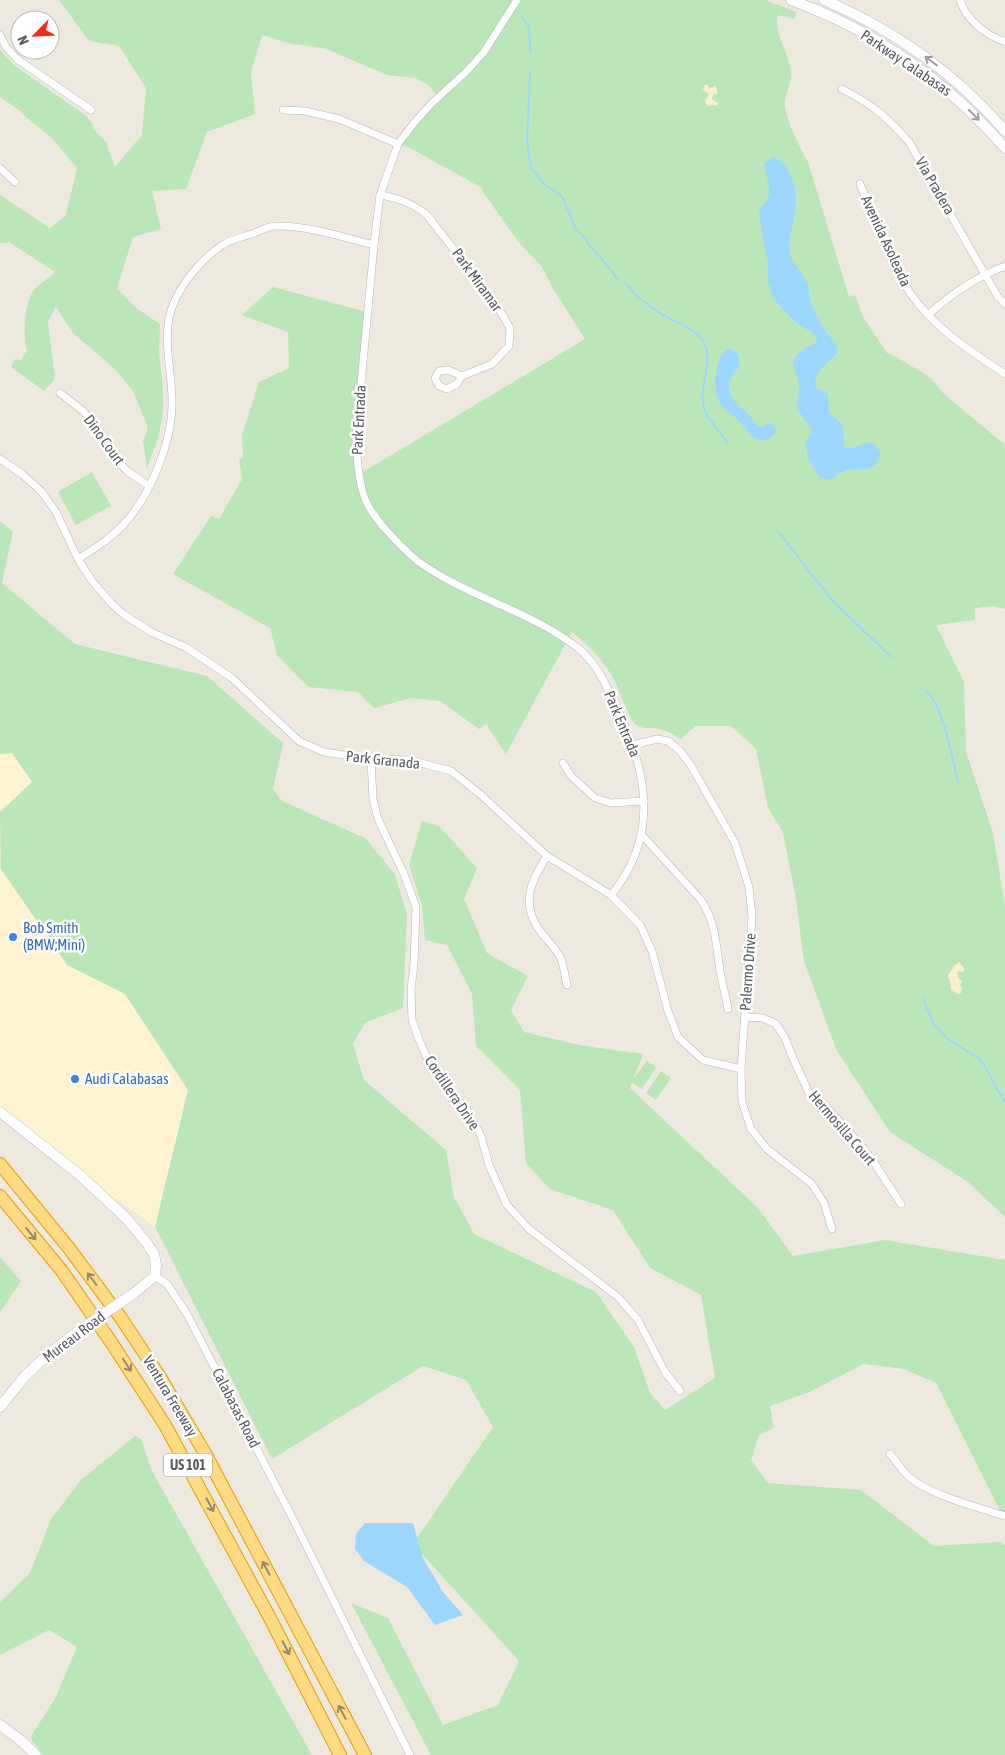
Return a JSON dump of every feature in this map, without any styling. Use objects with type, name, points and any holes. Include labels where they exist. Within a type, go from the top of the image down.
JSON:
[{"type":"highway","name":"Ventura Freeway","points":[[0,1164],[68,1247],[121,1318],[160,1377],[206,1455],[365,1755]]},
{"type":"highway","name":"Ventura Freeway","points":[[0,1196],[62,1271],[165,1425],[271,1620],[340,1755]]},
{"type":"street","name":"Park Entrada","points":[[517,0],[484,52],[414,122],[398,144],[380,195],[356,437],[358,468],[364,498],[380,524],[406,552],[420,563],[477,594],[550,628],[580,650],[598,671],[626,726],[633,745],[642,781],[644,802],[644,823],[639,848],[631,867],[611,895]]},
{"type":"street","name":"Parkway Calabasas","points":[[791,0],[857,30],[891,49],[956,96],[1005,148]]},
{"type":"street","name":"Parkway Calabasas","points":[[824,0],[886,30],[918,51],[970,94],[1005,131]]},
{"type":"street","points":[[960,0],[974,22],[991,37],[1005,42]]},
{"type":"street","points":[[0,35],[6,47],[17,59],[91,110]]},
{"type":"street","name":"Via Pradera","points":[[842,89],[868,103],[890,121],[909,142],[998,297],[1005,304]]},
{"type":"street","points":[[283,110],[305,110],[339,119],[398,144]]},
{"type":"street","points":[[0,168],[15,182]]},
{"type":"street","name":"Avenida Asoleada","points":[[860,184],[896,270],[911,295],[928,315],[954,340],[1005,374]]},
{"type":"street","name":"Park Miramar","points":[[380,195],[397,198],[416,206],[427,215],[496,304],[510,328],[510,346],[492,364],[462,376]]},
{"type":"street","points":[[78,559],[97,548],[122,526],[137,508],[149,486],[167,442],[172,402],[168,352],[169,318],[183,283],[202,262],[222,245],[275,225],[316,231],[374,245]]},
{"type":"street","points":[[928,315],[961,288],[1005,266]]},
{"type":"street","name":"Dino Court","points":[[60,393],[84,411],[104,436],[119,462],[127,471],[149,486]]},
{"type":"street","name":"Park Granada","points":[[0,459],[22,474],[41,491],[56,512],[78,559],[92,581],[123,614],[151,632],[187,648],[232,678],[299,741],[324,752],[371,759],[410,760],[451,771],[480,794],[547,856],[611,895],[640,925],[652,951],[668,1011],[678,1037],[703,1060],[741,1069]]},
{"type":"street","name":"Palermo Drive","points":[[633,745],[657,739],[668,741],[679,750],[690,764],[735,843],[750,886],[752,916],[741,1069],[742,1102],[751,1129],[767,1149],[812,1184],[824,1203],[832,1229]]},
{"type":"street","name":"Cordillera Drive","points":[[371,759],[373,799],[378,819],[404,874],[416,907],[411,989],[412,1020],[433,1071],[466,1109],[481,1136],[489,1165],[507,1205],[529,1229],[618,1297],[638,1320],[665,1372],[680,1391]]},
{"type":"street","points":[[563,762],[571,776],[595,798],[611,803],[644,802]]},
{"type":"street","points":[[642,835],[707,908],[715,928],[728,1009]]},
{"type":"street","points":[[547,856],[530,887],[530,908],[539,930],[562,960],[567,985]]},
{"type":"street","name":"Hermosilla Court","points":[[745,1017],[763,1018],[776,1024],[786,1038],[809,1093],[830,1111],[862,1147],[902,1204]]},
{"type":"street","points":[[0,1112],[82,1176],[127,1219],[154,1254],[155,1276]]},
{"type":"street","name":"Mureau Road","points":[[0,1407],[30,1371],[50,1353],[133,1294],[155,1276]]},
{"type":"street","name":"Calabasas Road","points":[[155,1276],[167,1284],[187,1314],[295,1523],[410,1755]]},
{"type":"street","points":[[890,1454],[908,1476],[924,1486],[962,1503],[1005,1516]]},
{"type":"street","points":[[0,1725],[36,1755]]},
{"type":"shaded area","points":[[12,753],[33,782],[0,812],[0,754]]},
{"type":"shaded area","points":[[0,867],[67,965],[125,994],[188,1090],[155,1227],[0,1116]]},
{"type":"green space","points":[[59,0],[766,0],[796,12],[794,19],[778,15],[777,22],[779,36],[791,71],[785,107],[793,132],[808,162],[849,297],[855,295],[863,317],[887,353],[931,378],[944,394],[1005,445],[1005,609],[994,606],[975,608],[975,620],[936,625],[964,682],[966,752],[993,833],[1005,907],[1005,1217],[968,1182],[890,1132],[836,1049],[804,961],[796,899],[783,832],[768,808],[756,749],[731,726],[695,726],[681,739],[657,728],[637,726],[630,716],[606,667],[590,648],[572,632],[506,754],[486,724],[479,729],[440,701],[411,698],[374,708],[358,692],[308,687],[277,655],[270,628],[173,574],[211,516],[219,519],[242,479],[239,460],[243,458],[242,435],[259,382],[289,368],[288,332],[242,315],[273,287],[367,312],[356,437],[363,472],[585,339],[552,287],[542,267],[517,240],[482,188],[410,148],[398,144],[438,97],[428,85],[415,78],[387,75],[324,48],[292,44],[262,35],[251,72],[255,114],[207,132],[186,189],[152,191],[161,229],[133,237],[117,288],[136,308],[160,324],[159,352],[163,388],[163,413],[159,435],[147,469],[143,441],[147,432],[147,425],[134,393],[117,371],[74,334],[56,307],[48,321],[55,379],[44,391],[11,367],[15,359],[21,360],[27,350],[25,344],[25,319],[31,295],[36,287],[55,272],[9,242],[0,243],[0,195],[50,228],[66,215],[77,168],[52,138],[19,110],[0,97],[0,50],[14,65],[85,115],[94,126],[93,128],[106,142],[115,167],[142,135],[146,88],[119,46],[89,41]]},
{"type":"green space","points":[[92,472],[111,506],[76,525],[58,492]]},
{"type":"green space","points":[[0,521],[13,532],[2,583],[75,644],[207,676],[283,743],[273,789],[282,801],[365,838],[395,874],[407,915],[403,1008],[365,1023],[353,1044],[364,1080],[446,1150],[454,1197],[474,1234],[596,1292],[634,1347],[650,1393],[665,1410],[715,1378],[701,1295],[650,1268],[613,1210],[550,1189],[526,1163],[520,1090],[476,1046],[472,994],[447,945],[425,940],[422,906],[409,865],[422,821],[439,826],[477,868],[464,899],[487,953],[528,976],[511,1010],[524,1032],[579,1045],[643,1054],[633,1079],[647,1061],[656,1067],[642,1089],[632,1083],[630,1088],[758,1208],[793,1256],[885,1240],[1005,1260],[1005,1513],[1000,1511],[936,1383],[904,1369],[864,1364],[807,1393],[770,1406],[774,1428],[759,1435],[751,1460],[768,1483],[861,1490],[934,1546],[999,1542],[1005,1545],[1005,1755],[431,1755],[351,1603],[388,1618],[443,1725],[498,1705],[519,1661],[413,1544],[493,1427],[466,1380],[423,1366],[272,1459],[155,1227],[188,1090],[125,994],[67,965],[1,869],[0,812],[32,782],[12,753],[0,754]]},
{"type":"green space","points":[[661,1071],[671,1078],[656,1100],[646,1093]]},
{"type":"green space","points":[[0,1257],[21,1281],[0,1313]]},
{"type":"green space","points":[[135,1436],[141,1439],[152,1471],[312,1755],[44,1755],[32,1741],[31,1736],[55,1699],[76,1646],[49,1630],[0,1655],[0,1602],[30,1573],[51,1519],[81,1480]]},
{"type":"sand","points":[[707,84],[710,88],[716,86],[718,93],[713,95],[712,99],[718,103],[717,106],[708,106],[705,102],[709,94],[703,90]]},
{"type":"sand","points":[[959,962],[965,969],[963,972],[957,971],[958,978],[962,981],[960,986],[962,988],[961,993],[958,994],[951,990],[948,976]]},
{"type":"water","points":[[773,157],[781,161],[787,168],[794,183],[796,201],[789,251],[807,284],[810,300],[820,321],[838,349],[834,357],[819,372],[815,384],[817,388],[828,394],[829,413],[842,424],[844,447],[849,448],[868,443],[877,447],[880,453],[875,465],[871,468],[844,471],[830,480],[819,477],[809,460],[805,443],[812,431],[798,408],[799,385],[793,365],[799,353],[816,343],[817,338],[793,320],[773,298],[768,282],[768,263],[759,213],[769,196],[769,184],[764,164]]},
{"type":"water","points":[[727,349],[732,349],[737,353],[740,365],[731,378],[729,384],[730,394],[758,426],[763,428],[768,423],[775,426],[776,432],[771,438],[763,441],[756,438],[720,403],[716,390],[716,374],[720,359]]},
{"type":"water","points":[[365,1523],[413,1523],[423,1558],[443,1592],[463,1615],[435,1625],[407,1587],[364,1561],[355,1549],[356,1534]]},
{"type":"waterway","points":[[522,17],[529,27],[530,52]]},
{"type":"waterway","points":[[530,71],[527,142],[531,168],[545,185],[562,196],[576,230],[586,239],[618,280]]},
{"type":"waterway","points":[[625,283],[652,308],[693,331],[701,338],[707,351],[707,367],[703,392],[705,412],[728,443]]},
{"type":"waterway","points":[[778,531],[833,601],[891,657]]},
{"type":"waterway","points":[[926,690],[933,699],[943,721],[958,782]]},
{"type":"waterway","points":[[923,999],[933,1023],[947,1038],[979,1059],[984,1065],[1005,1103]]},
{"type":"place","name":"Bob Smith (BMW;Mini)","points":[[13,937]]},
{"type":"place","name":"Audi Calabasas","points":[[75,1079]]}]
